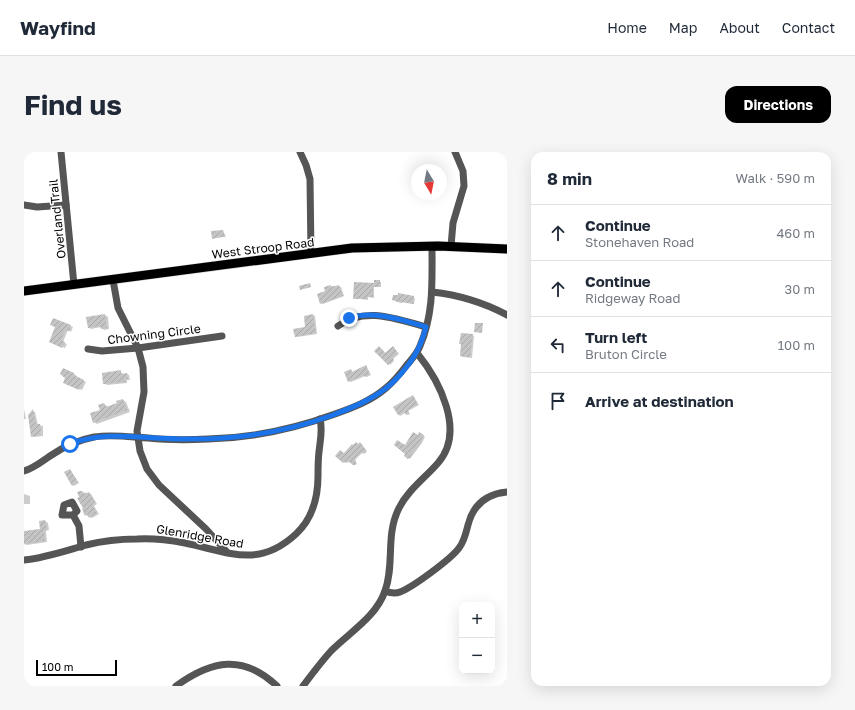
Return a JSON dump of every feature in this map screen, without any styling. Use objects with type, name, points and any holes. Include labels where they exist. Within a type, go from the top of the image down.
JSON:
[{"type":"main road","name":"West Stroop Road","points":[[24,291],[352,248],[451,246],[507,249]]},
{"type":"street","name":"Overland Trail","points":[[61,152],[74,285]]},
{"type":"street","points":[[300,152],[310,179],[311,254]]},
{"type":"street","points":[[451,246],[453,223],[464,186],[463,171],[455,152]]},
{"type":"street","points":[[24,205],[37,207],[66,204]]},
{"type":"street","points":[[24,471],[31,469],[60,449],[81,440],[103,436],[181,439],[226,438],[269,433],[320,419],[352,408],[378,394],[395,380],[417,353],[426,327],[431,304],[432,246]]},
{"type":"street","points":[[113,280],[118,308],[138,348],[143,367],[144,380],[142,405],[137,431],[143,461],[152,478],[206,529],[227,552]]},
{"type":"street","points":[[432,292],[462,297],[489,306],[507,315]]},
{"type":"street","points":[[338,326],[349,318],[364,315],[386,317],[426,327]]},
{"type":"street","name":"Chowning Circle","points":[[88,349],[102,351],[138,348],[222,336]]},
{"type":"street","points":[[303,686],[330,652],[378,606],[385,592],[390,573],[390,540],[394,519],[405,498],[442,458],[448,444],[449,421],[444,400],[432,373],[417,353]]},
{"type":"street","name":"Glenridge Road","points":[[24,560],[119,540],[153,539],[177,542],[245,556],[256,555],[272,550],[290,539],[304,524],[314,505],[317,496],[322,430],[320,419]]},
{"type":"street","points":[[385,592],[396,593],[406,589],[453,555],[462,544],[470,519],[477,506],[493,494],[507,492]]},
{"type":"street","points":[[73,515],[79,526],[81,547]]},
{"type":"street","points":[[176,686],[198,672],[218,666],[237,664],[254,669],[277,686]]},
{"type":"building","points":[[223,230],[225,236],[212,239],[211,231]]},
{"type":"building","points":[[374,280],[380,280],[380,287],[373,287],[373,297],[367,297],[367,299],[353,299],[354,282],[374,283]]},
{"type":"building","points":[[310,283],[311,287],[300,290],[299,286]]},
{"type":"building","points":[[331,285],[331,287],[339,285],[343,296],[320,304],[317,294],[325,291],[324,287]]},
{"type":"building","points":[[398,293],[414,296],[413,304],[401,303],[392,300],[393,295],[398,295]]},
{"type":"building","points":[[105,314],[107,328],[101,329],[100,326],[88,328],[86,317]]},
{"type":"building","points":[[313,314],[316,333],[295,337],[293,329],[305,327],[304,316]]},
{"type":"building","points":[[53,318],[71,325],[69,331],[65,330],[61,340],[65,342],[62,348],[49,342],[55,327],[50,325]]},
{"type":"building","points":[[475,323],[483,323],[482,333],[474,332]]},
{"type":"building","points":[[461,333],[473,334],[470,357],[460,356],[461,344],[459,344]]},
{"type":"building","points":[[379,346],[385,353],[393,346],[398,353],[392,358],[394,360],[388,365],[374,351]]},
{"type":"building","points":[[366,365],[370,374],[348,382],[344,372],[351,369],[352,372]]},
{"type":"building","points":[[63,368],[84,380],[79,390],[63,383],[65,378],[60,374]]},
{"type":"building","points":[[121,370],[121,374],[127,373],[128,379],[125,379],[125,382],[103,384],[102,373]]},
{"type":"building","points":[[413,395],[418,404],[408,410],[409,413],[406,415],[404,412],[398,415],[393,407]]},
{"type":"building","points":[[123,399],[127,410],[93,423],[90,413],[100,410],[98,405],[104,403],[106,407]]},
{"type":"building","points":[[33,409],[36,424],[40,424],[41,431],[40,435],[31,437],[28,415]]},
{"type":"building","points":[[413,432],[418,435],[419,432],[424,435],[421,440],[422,441],[408,459],[404,456],[405,454],[394,445],[397,440],[405,445]]},
{"type":"building","points":[[356,442],[358,444],[360,442],[366,450],[363,454],[361,452],[354,459],[356,461],[355,465],[348,461],[346,463],[344,461],[343,463],[335,456],[340,450],[344,453],[352,444],[353,445]]},
{"type":"building","points":[[70,469],[78,482],[72,486],[64,472]]},
{"type":"building","points":[[80,491],[84,494],[89,492],[95,502],[92,504],[97,513],[89,518],[87,514],[85,516],[82,509],[83,508],[77,498],[79,497],[77,492]]},
{"type":"building","points":[[45,520],[47,529],[44,530],[45,541],[24,544],[24,531],[40,529],[39,521]]},
{"type":"route","points":[[70,444],[94,437],[118,435],[181,439],[250,436],[290,428],[320,419],[363,403],[378,394],[395,380],[417,353],[426,327],[376,315],[364,315],[349,318]]}]
